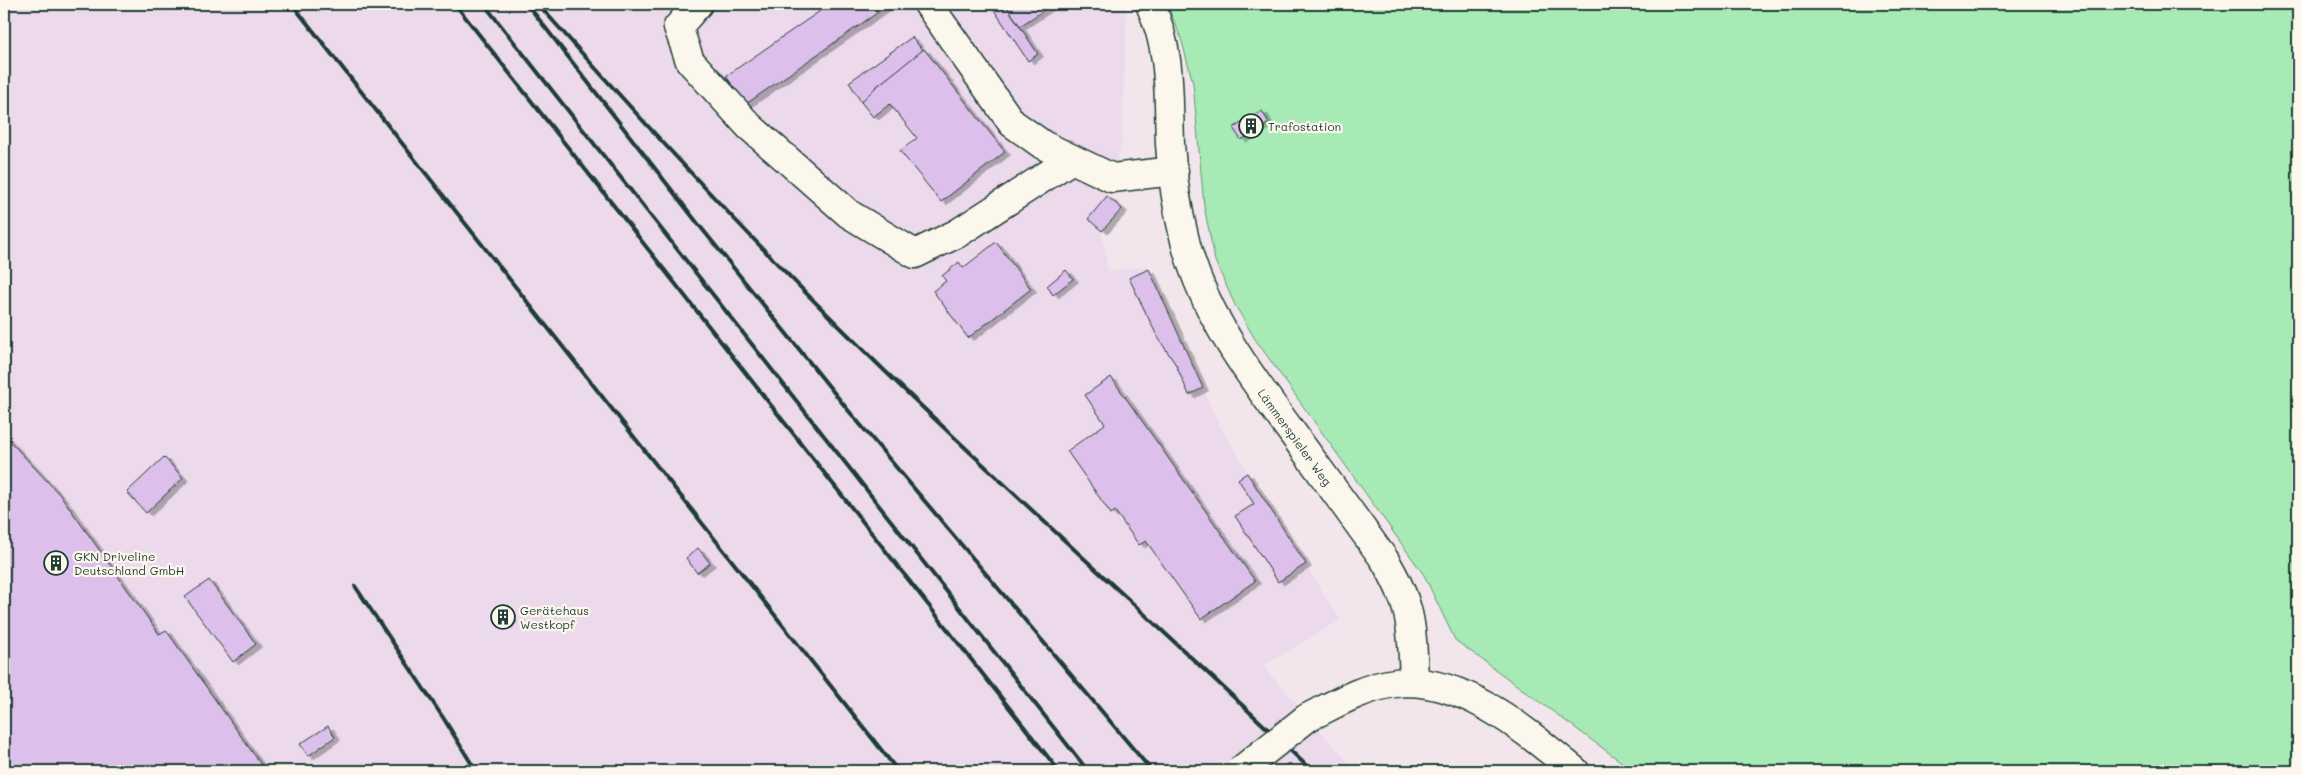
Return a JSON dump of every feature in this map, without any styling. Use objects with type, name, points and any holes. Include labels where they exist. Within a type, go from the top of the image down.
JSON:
[{"type":"street","points":[[698,4],[678,27],[690,61],[749,126],[848,214],[916,254],[958,233],[1072,159]]},
{"type":"street","points":[[928,4],[1012,123],[1043,145],[1112,178],[1174,171]]},
{"type":"street","name":"Lämmerspieler Weg","points":[[1150,4],[1164,41],[1169,75],[1170,145],[1186,245],[1197,278],[1217,322],[1246,371],[1384,559],[1403,592],[1410,616],[1414,682]]},
{"type":"street","points":[[1240,771],[1307,718],[1372,688],[1395,683],[1414,682],[1435,684],[1458,692],[1501,715],[1576,771]]},
{"type":"shaded area","points":[[4,4],[1127,4],[1122,143],[1107,196],[1088,219],[1102,231],[1108,271],[1148,266],[1221,428],[1340,620],[1263,666],[1356,771],[4,771]]},
{"type":"green space","points":[[1167,4],[2298,4],[2298,771],[1634,771],[1455,640],[1424,575],[1255,339],[1235,305],[1215,261],[1204,206],[1193,83],[1181,38]]},
{"type":"building","points":[[830,4],[890,4],[746,104],[726,76]]},
{"type":"building","points":[[990,4],[1005,4],[1038,54],[1028,61]]},
{"type":"building","points":[[1005,4],[1042,4],[1046,9],[1020,26]]},
{"type":"building","points":[[1042,4],[1054,4],[1046,9]]},
{"type":"building","points":[[912,37],[923,51],[876,87],[861,102],[849,82]]},
{"type":"building","points":[[924,49],[1005,152],[941,202],[900,151],[917,138],[890,104],[873,117],[861,102],[876,87]]},
{"type":"building","name":"Trafostation","points":[[1262,111],[1269,123],[1241,140],[1233,128]]},
{"type":"building","points":[[1107,196],[1122,209],[1102,231],[1088,219]]},
{"type":"building","points":[[996,242],[1031,289],[968,338],[933,291],[946,281],[942,276],[959,262],[963,268]]},
{"type":"building","points":[[1149,269],[1203,388],[1189,395],[1176,365],[1157,336],[1129,278]]},
{"type":"building","points":[[1066,270],[1073,279],[1053,295],[1047,286]]},
{"type":"building","points":[[1111,377],[1255,581],[1201,619],[1146,541],[1139,545],[1115,511],[1111,514],[1067,451],[1105,424],[1085,395]]},
{"type":"building","name":"GKN Driveline Deutschland GmbH","points":[[4,435],[61,496],[159,634],[166,630],[262,766],[255,771],[4,771]]},
{"type":"building","points":[[164,457],[183,478],[146,513],[127,492]]},
{"type":"building","points":[[1247,473],[1306,564],[1278,582],[1235,516],[1254,504],[1238,479]]},
{"type":"building","points":[[698,548],[710,563],[697,573],[686,558]]},
{"type":"building","points":[[209,580],[256,644],[233,662],[185,597]]},
{"type":"building","name":"Gerätehaus Westkopf","points":[[500,607],[512,619],[506,626],[493,614]]},
{"type":"building","points":[[328,726],[335,737],[308,756],[300,744]]},
{"type":"railway","points":[[292,4],[898,771]]},
{"type":"railway","points":[[455,4],[1059,771]]},
{"type":"railway","points":[[484,4],[1088,771]]},
{"type":"railway","points":[[527,4],[699,225],[848,410],[1152,771]]},
{"type":"railway","points":[[538,4],[685,166],[837,324],[954,437],[1312,771]]},
{"type":"railway","points":[[355,586],[444,719],[476,771]]},
{"type":"place","name":"Trafostation","points":[[1251,126]]},
{"type":"place","name":"GKN Driveline Deutschland GmbH","points":[[56,563]]},
{"type":"place","name":"Gerätehaus Westkopf","points":[[503,617]]}]
